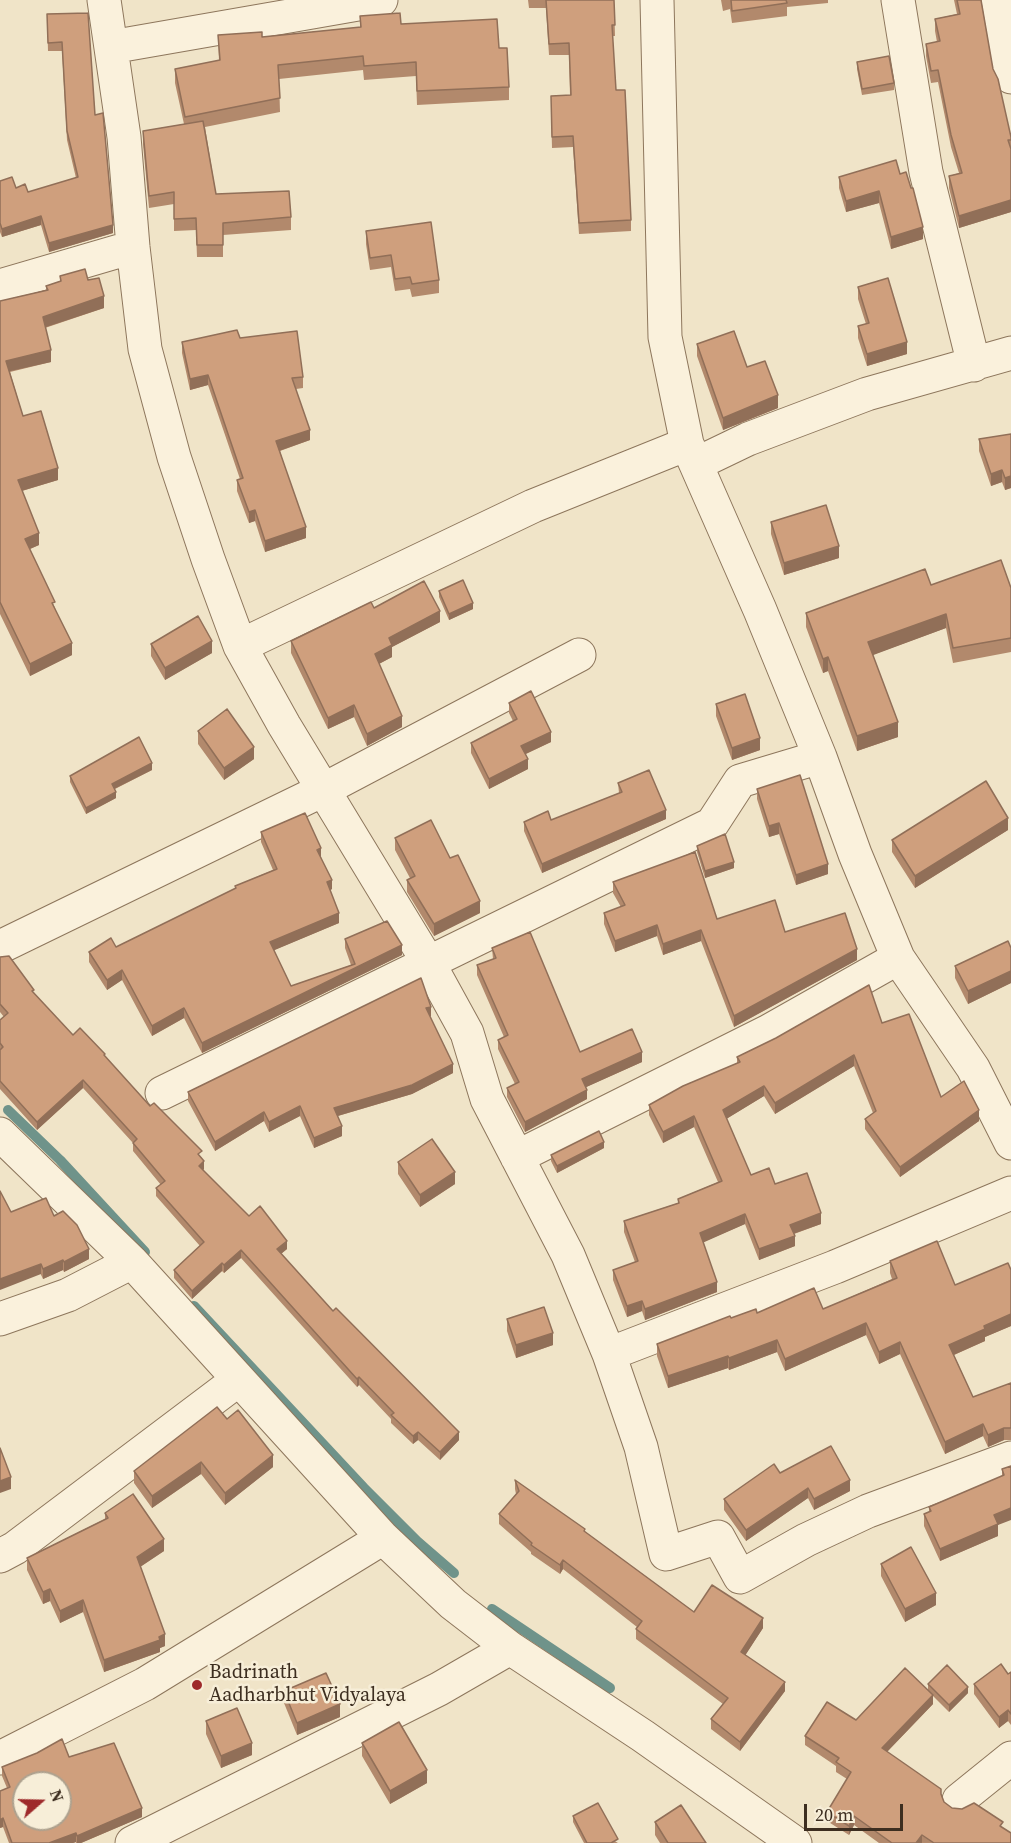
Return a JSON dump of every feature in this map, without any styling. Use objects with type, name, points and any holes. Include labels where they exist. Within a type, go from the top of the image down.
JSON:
[{"type":"street","points":[[104,0],[124,137],[133,247],[145,349],[174,457],[208,559],[240,646],[323,790],[428,962],[467,1033],[486,1099],[568,1255],[609,1354],[641,1447],[666,1554],[718,1537],[740,1577],[806,1540],[868,1511],[1011,1458]]},
{"type":"street","points":[[111,47],[381,0]]},
{"type":"street","points":[[657,0],[665,338],[691,454],[760,610],[898,958],[973,1068],[1011,1143]]},
{"type":"street","points":[[898,0],[926,172],[974,365]]},
{"type":"street","points":[[998,0],[1011,77]]},
{"type":"street","points":[[0,286],[133,247]]},
{"type":"street","points":[[240,646],[533,506],[691,454],[748,439],[867,394],[1011,353]]},
{"type":"street","points":[[0,947],[323,790],[579,655]]},
{"type":"street","points":[[162,1093],[712,824],[740,781],[820,757]]},
{"type":"street","points":[[517,1157],[767,1032],[898,958]]},
{"type":"street","points":[[0,1134],[132,1262],[383,1538],[453,1604],[510,1648],[643,1736],[774,1838]]},
{"type":"street","points":[[609,1354],[836,1267],[1011,1193]]},
{"type":"street","points":[[0,1319],[68,1295],[132,1262]]},
{"type":"street","points":[[0,1556],[15,1548],[238,1380]]},
{"type":"street","points":[[0,1758],[145,1684],[383,1538]]},
{"type":"street","points":[[132,1843],[419,1700],[510,1648]]},
{"type":"street","points":[[959,1800],[1011,1758]]},
{"type":"building","points":[[546,0],[614,0],[615,25],[612,25],[616,90],[625,90],[631,220],[579,223],[573,136],[552,137],[551,96],[571,95],[569,43],[549,44]]},
{"type":"building","points":[[731,0],[786,0],[787,3],[732,11]]},
{"type":"building","points":[[957,0],[981,0],[993,69],[998,79],[1011,137],[1011,140],[1008,140],[1011,149],[1011,200],[959,216],[949,176],[962,173],[951,135],[938,70],[931,71],[926,44],[940,41],[935,19],[960,14]]},
{"type":"building","points":[[88,13],[95,115],[103,113],[113,225],[49,243],[41,216],[2,229],[0,181],[12,177],[16,188],[25,184],[28,192],[78,177],[67,131],[62,42],[48,43],[47,14]]},
{"type":"building","points":[[400,13],[401,24],[497,19],[499,48],[507,48],[509,87],[417,91],[416,62],[364,66],[363,56],[278,65],[280,98],[185,117],[175,69],[220,60],[218,35],[262,32],[262,37],[361,27],[360,16]]},
{"type":"building","points":[[889,56],[894,83],[862,89],[857,62]]},
{"type":"building","points":[[203,121],[216,194],[289,191],[291,217],[223,223],[223,245],[197,245],[196,218],[174,219],[174,192],[149,196],[143,131]]},
{"type":"building","points":[[896,160],[900,174],[906,172],[911,188],[913,188],[923,227],[891,237],[879,191],[846,201],[839,177]]},
{"type":"building","points":[[431,222],[439,280],[412,284],[410,277],[395,279],[391,255],[370,258],[366,231]]},
{"type":"building","points":[[85,269],[88,280],[99,278],[104,296],[43,317],[51,350],[6,361],[23,416],[41,411],[58,468],[18,480],[39,533],[25,539],[72,643],[30,664],[0,602],[0,301],[48,290],[46,286],[61,281],[60,276]]},
{"type":"building","points":[[888,278],[907,342],[867,354],[858,326],[869,323],[858,287]]},
{"type":"building","points":[[237,330],[240,338],[297,331],[303,377],[292,378],[310,430],[276,441],[306,527],[265,541],[255,510],[249,512],[237,480],[243,478],[208,375],[190,379],[182,342]]},
{"type":"building","points":[[734,331],[747,367],[765,361],[778,395],[723,418],[697,344]]},
{"type":"building","points":[[1011,434],[1011,476],[1005,478],[1002,470],[991,474],[979,439]]},
{"type":"building","points":[[826,505],[839,546],[784,563],[771,522]]},
{"type":"building","points":[[1001,560],[1011,588],[1011,638],[953,648],[946,614],[868,642],[898,722],[857,736],[828,657],[823,659],[806,613],[925,569],[931,585]]},
{"type":"building","points":[[463,580],[473,603],[449,614],[439,591]]},
{"type":"building","points":[[424,581],[440,611],[389,638],[392,645],[375,654],[402,716],[367,734],[354,705],[328,718],[291,641],[371,602],[374,608]]},
{"type":"building","points":[[198,616],[212,641],[165,668],[151,644]]},
{"type":"building","points":[[531,691],[551,732],[521,746],[528,759],[489,779],[471,743],[517,719],[509,703]]},
{"type":"building","points":[[745,694],[760,738],[732,748],[716,704]]},
{"type":"building","points":[[227,709],[254,747],[224,768],[198,731]]},
{"type":"building","points":[[139,737],[152,763],[112,784],[116,792],[86,808],[70,776]]},
{"type":"building","points":[[649,770],[666,810],[542,864],[524,822],[548,811],[551,820],[622,792],[618,783]]},
{"type":"building","points":[[800,775],[828,864],[796,875],[779,823],[769,826],[757,789]]},
{"type":"building","points":[[986,781],[1008,818],[915,876],[892,840]]},
{"type":"building","points":[[305,813],[321,848],[317,850],[332,880],[327,882],[339,913],[270,942],[291,986],[355,964],[345,939],[387,921],[402,945],[202,1043],[184,1008],[152,1026],[122,970],[107,980],[89,952],[111,938],[116,947],[236,888],[235,886],[277,869],[261,832]]},
{"type":"building","points":[[431,820],[450,858],[458,855],[480,901],[434,924],[407,880],[415,876],[395,838]]},
{"type":"building","points":[[725,834],[734,862],[705,871],[697,846]]},
{"type":"building","points":[[695,852],[717,919],[775,900],[785,932],[845,913],[857,949],[734,1016],[701,930],[663,944],[657,925],[615,941],[604,913],[625,905],[613,882]]},
{"type":"building","points":[[530,932],[580,1052],[632,1029],[642,1052],[582,1079],[587,1090],[525,1122],[507,1088],[519,1082],[498,1040],[508,1035],[477,965],[496,958],[492,948]]},
{"type":"building","points":[[1008,941],[1011,948],[1011,971],[968,991],[955,966]]},
{"type":"building","points":[[9,956],[34,990],[32,991],[73,1035],[80,1028],[150,1106],[154,1103],[202,1151],[198,1154],[204,1161],[199,1166],[249,1216],[260,1206],[287,1241],[277,1249],[333,1311],[336,1308],[459,1432],[440,1452],[418,1432],[413,1436],[391,1415],[394,1413],[359,1377],[357,1379],[241,1250],[224,1265],[222,1263],[192,1291],[174,1270],[204,1242],[156,1188],[165,1181],[133,1143],[137,1139],[83,1080],[37,1122],[0,1081],[0,1050],[3,1047],[0,1043],[0,1020],[8,1013],[0,1004],[0,957]]},
{"type":"building","points":[[421,978],[431,1007],[426,1008],[453,1064],[412,1085],[334,1108],[342,1126],[314,1138],[300,1106],[269,1122],[264,1112],[215,1142],[188,1092]]},
{"type":"building","points":[[869,985],[882,1023],[909,1014],[941,1097],[964,1081],[979,1110],[900,1167],[865,1119],[876,1111],[854,1055],[775,1103],[764,1086],[723,1110],[751,1175],[769,1168],[775,1184],[807,1173],[821,1213],[790,1225],[795,1236],[759,1249],[745,1214],[700,1233],[717,1282],[645,1309],[642,1301],[627,1306],[613,1270],[638,1261],[624,1221],[679,1203],[678,1199],[722,1181],[694,1116],[663,1132],[649,1105],[683,1086],[740,1062],[737,1057],[776,1038]]},
{"type":"building","points":[[599,1131],[604,1142],[557,1166],[551,1155]]},
{"type":"building","points":[[432,1139],[455,1172],[420,1195],[398,1162]]},
{"type":"building","points":[[0,1191],[11,1212],[46,1198],[54,1216],[63,1211],[77,1225],[89,1249],[64,1262],[63,1260],[43,1269],[41,1264],[0,1279]]},
{"type":"building","points":[[937,1241],[955,1285],[1008,1263],[1011,1270],[1011,1314],[949,1345],[973,1397],[1011,1383],[1011,1428],[1004,1428],[988,1435],[983,1424],[945,1442],[900,1342],[879,1352],[866,1323],[785,1359],[777,1340],[729,1358],[728,1356],[668,1376],[657,1344],[730,1316],[731,1318],[756,1309],[757,1313],[814,1288],[823,1309],[897,1278],[890,1261]]},
{"type":"building","points":[[544,1307],[553,1333],[516,1345],[507,1319]]},
{"type":"building","points":[[217,1407],[227,1419],[238,1410],[273,1455],[225,1493],[201,1462],[152,1496],[134,1471]]},
{"type":"building","points":[[831,1446],[850,1480],[814,1499],[808,1488],[746,1530],[724,1499],[774,1464],[780,1473]]},
{"type":"building","points":[[0,1448],[11,1477],[0,1481]]},
{"type":"building","points":[[1011,1466],[1011,1508],[994,1515],[998,1524],[940,1549],[924,1514],[931,1511],[929,1507],[1004,1475],[1002,1469]]},
{"type":"building","points":[[515,1480],[585,1529],[584,1531],[694,1612],[712,1585],[763,1618],[741,1652],[785,1682],[740,1742],[711,1719],[728,1698],[636,1629],[642,1621],[563,1560],[560,1565],[531,1545],[532,1543],[499,1514],[519,1491]]},
{"type":"building","points":[[133,1494],[164,1539],[137,1557],[165,1634],[159,1637],[160,1640],[104,1660],[83,1600],[60,1611],[50,1589],[43,1592],[27,1558],[108,1518],[105,1513]]},
{"type":"building","points":[[911,1547],[936,1593],[905,1609],[881,1564]]},
{"type":"building","points":[[1001,1664],[1008,1674],[1011,1672],[1011,1714],[1008,1710],[999,1717],[974,1684]]},
{"type":"building","points":[[947,1665],[968,1687],[949,1705],[928,1684]]},
{"type":"building","points":[[905,1668],[933,1695],[882,1748],[941,1789],[944,1802],[952,1808],[962,1809],[974,1803],[1003,1822],[1000,1826],[1011,1833],[1011,1843],[934,1843],[922,1835],[916,1843],[892,1843],[854,1816],[849,1826],[827,1812],[851,1772],[836,1762],[839,1758],[805,1736],[827,1702],[856,1720]]},
{"type":"building","points":[[326,1673],[340,1704],[297,1723],[284,1691]]},
{"type":"building","points":[[237,1708],[252,1743],[221,1756],[206,1721]]},
{"type":"building","points":[[399,1722],[427,1770],[390,1791],[362,1743]]},
{"type":"building","points":[[62,1739],[69,1757],[114,1743],[142,1808],[77,1836],[76,1833],[49,1843],[12,1843],[3,1818],[0,1820],[0,1791],[10,1787],[2,1767],[37,1753]]},
{"type":"building","points":[[598,1803],[618,1839],[611,1843],[587,1843],[573,1816]]},
{"type":"building","points":[[681,1805],[706,1843],[668,1843],[655,1822]]},
{"type":"waterway","points":[[8,1110],[60,1160],[145,1252]]},
{"type":"waterway","points":[[194,1306],[364,1488],[417,1541],[454,1573]]},
{"type":"waterway","points":[[492,1609],[610,1688]]},
{"type":"place","name":"Badrinath Aadharbhut Vidyalaya","points":[[197,1685]]}]
